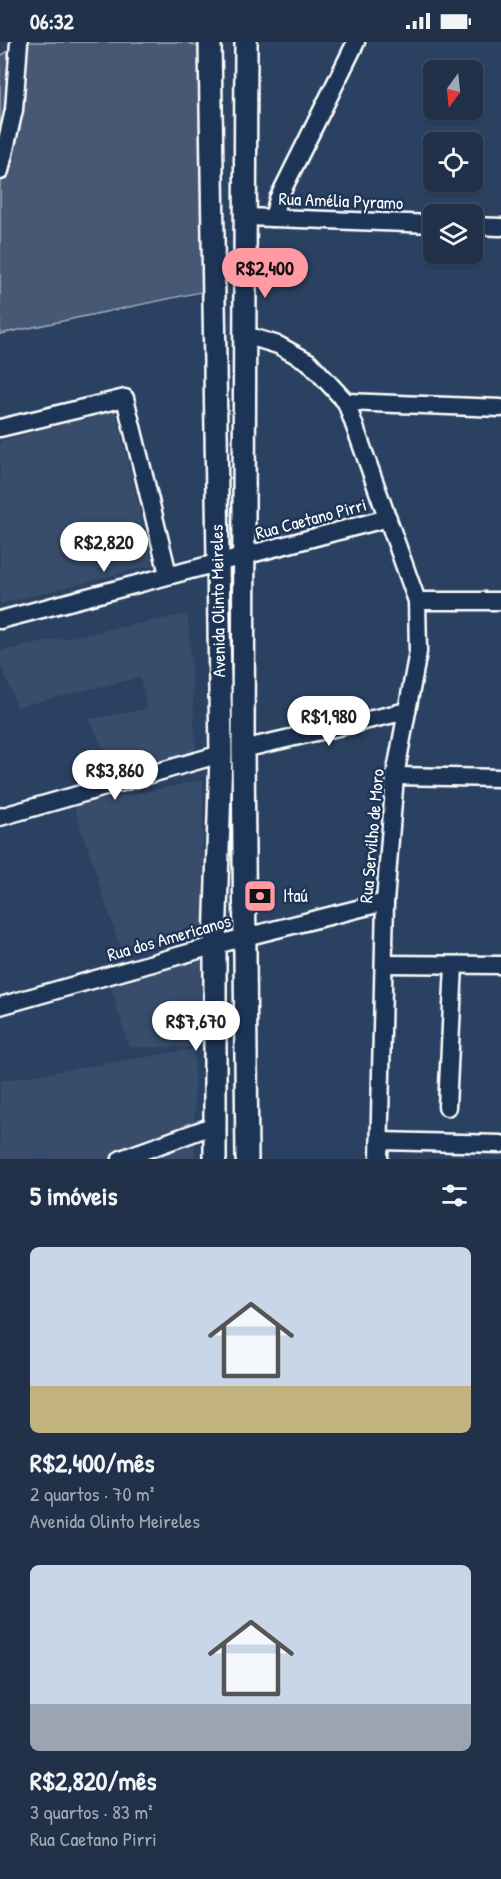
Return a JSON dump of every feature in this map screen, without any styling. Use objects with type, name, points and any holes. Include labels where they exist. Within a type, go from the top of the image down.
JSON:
[{"type":"main road","name":"Avenida Olinto Meireles","points":[[210,42],[221,754],[215,945],[215,1159]]},
{"type":"main road","name":"Avenida Olinto Meireles","points":[[246,42],[243,749],[247,1159]]},
{"type":"street","points":[[0,171],[14,110],[19,42]]},
{"type":"street","points":[[273,218],[278,199],[356,42]]},
{"type":"street","name":"Rua Amélia Pyramo","points":[[247,218],[423,224]]},
{"type":"street","points":[[483,226],[501,227]]},
{"type":"street","name":"Rua Servilho de Moro","points":[[245,335],[278,345],[309,362],[346,402],[417,601],[418,652],[395,776],[385,902],[379,1159]]},
{"type":"street","points":[[0,428],[125,398],[168,574]]},
{"type":"street","points":[[346,402],[501,408]]},
{"type":"street","name":"Rua Caetano Pirri","points":[[0,620],[388,518]]},
{"type":"street","points":[[417,601],[501,601]]},
{"type":"street","points":[[243,749],[407,711]]},
{"type":"street","points":[[0,817],[221,754]]},
{"type":"street","points":[[395,776],[501,778]]},
{"type":"street","name":"Rua dos Americanos","points":[[0,1006],[215,945],[385,902]]},
{"type":"street","points":[[384,964],[454,972],[501,965]]},
{"type":"street","points":[[447,1107],[454,972]]},
{"type":"street","points":[[121,1159],[215,1125]]},
{"type":"street","points":[[380,1141],[501,1144]]},
{"type":"street","points":[[145,1150],[161,1159]]},
{"type":"shaded area","points":[[25,42],[187,42],[201,48],[206,291],[0,334],[0,56]]},
{"type":"shaded area","points":[[115,410],[153,565],[0,604],[0,441]]},
{"type":"shaded area","points":[[188,614],[196,753],[115,775],[90,719],[147,709],[140,677],[17,707],[0,662],[0,651]]},
{"type":"shaded area","points":[[203,780],[203,936],[122,953],[74,806]]},
{"type":"shaded area","points":[[204,961],[206,1047],[129,1047],[108,979]]},
{"type":"shaded area","points":[[194,1049],[195,1159],[0,1159],[0,1081]]},
{"type":"place","name":"Itaú","points":[[260,896]]}]
